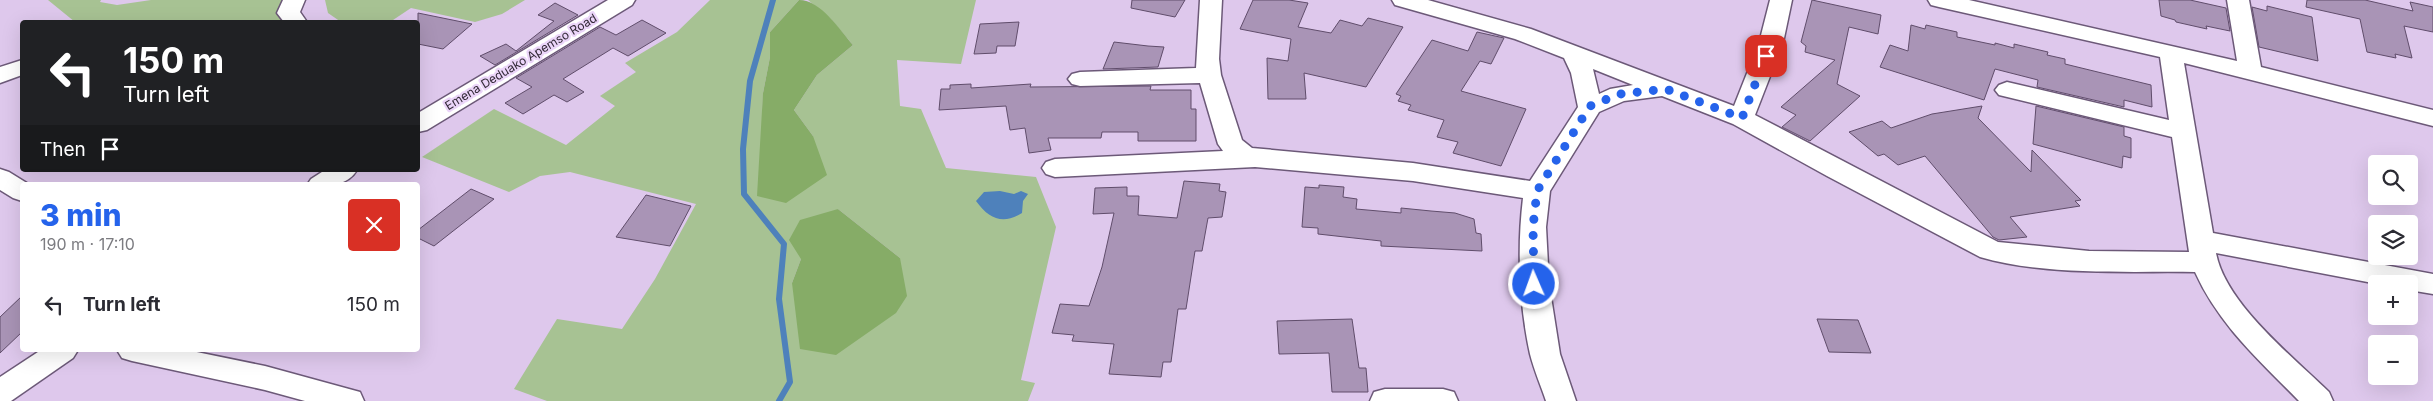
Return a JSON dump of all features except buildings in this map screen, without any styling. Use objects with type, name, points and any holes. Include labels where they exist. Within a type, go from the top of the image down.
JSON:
[{"type":"street","points":[[294,0],[288,13],[294,20]]},
{"type":"street","name":"Emena Deduako Apemso Road","points":[[420,123],[624,0]]},
{"type":"street","points":[[1211,0],[1207,59],[1209,75],[1231,144],[1242,154],[1255,158]]},
{"type":"street","points":[[1403,0],[1458,6],[1523,34],[1742,118],[1836,170],[1990,250],[2005,254],[2089,261],[2202,251],[2433,284]]},
{"type":"street","points":[[1742,118],[1771,43],[1781,0]]},
{"type":"street","points":[[1939,0],[2171,52],[2433,118]]},
{"type":"street","points":[[2238,0],[2250,72]]},
{"type":"street","points":[[2171,52],[2202,251],[2218,292],[2237,319],[2318,401]]},
{"type":"street","points":[[1574,54],[1583,73],[1590,106]]},
{"type":"street","points":[[0,76],[20,68]]},
{"type":"street","points":[[1080,78],[1209,75]]},
{"type":"street","points":[[1561,401],[1545,354],[1534,284],[1533,227],[1537,191],[1590,106],[1620,94],[1666,89]]},
{"type":"street","points":[[2007,90],[2183,131]]},
{"type":"street","points":[[1055,168],[1255,158],[1413,172],[1537,191]]},
{"type":"street","points":[[325,182],[341,172]]},
{"type":"street","points":[[0,178],[20,191]]},
{"type":"street","points":[[0,392],[60,352]]},
{"type":"street","points":[[142,352],[265,378],[350,401]]},
{"type":"street","points":[[1386,401],[1443,401]]},
{"type":"green space","points":[[48,0],[101,0],[100,2],[117,5],[151,0],[284,0],[279,15],[285,20],[73,20]]},
{"type":"green space","points":[[325,0],[525,0],[502,14],[475,22],[411,8],[393,20],[338,20],[328,13]]},
{"type":"green space","points":[[710,0],[799,0],[770,32],[770,57],[763,93],[762,133],[813,136],[794,110],[817,75],[853,45],[831,19],[808,0],[976,0],[961,64],[897,60],[900,106],[921,109],[946,168],[1036,177],[1056,227],[1021,380],[1035,383],[1028,401],[547,401],[514,389],[557,319],[622,329],[655,279],[696,204],[570,172],[540,176],[509,192],[422,157],[494,109],[566,145],[615,106],[600,96],[636,72],[625,63],[677,32]],"holes":[[[838,209],[900,258],[792,283],[801,259]]]},
{"type":"green space","points":[[799,0],[807,1],[822,10],[853,45],[817,75],[794,110],[813,136],[827,175],[786,203],[757,196],[763,93],[770,57],[770,32]]},
{"type":"green space","points":[[838,209],[900,258],[907,296],[896,313],[836,355],[800,349],[792,283],[801,259],[789,240],[800,220]]},
{"type":"water","points":[[1000,191],[1014,194],[1021,191],[1028,194],[1023,201],[1022,213],[1009,219],[997,218],[986,212],[976,201],[984,192]]},
{"type":"waterway","points":[[773,0],[750,81],[743,149],[744,194],[784,244],[779,299],[790,382],[779,401]]},
{"type":"route","points":[[1534,284],[1533,227],[1537,191],[1590,106],[1620,94],[1642,90],[1666,89],[1742,118],[1757,84],[1766,56]]}]
